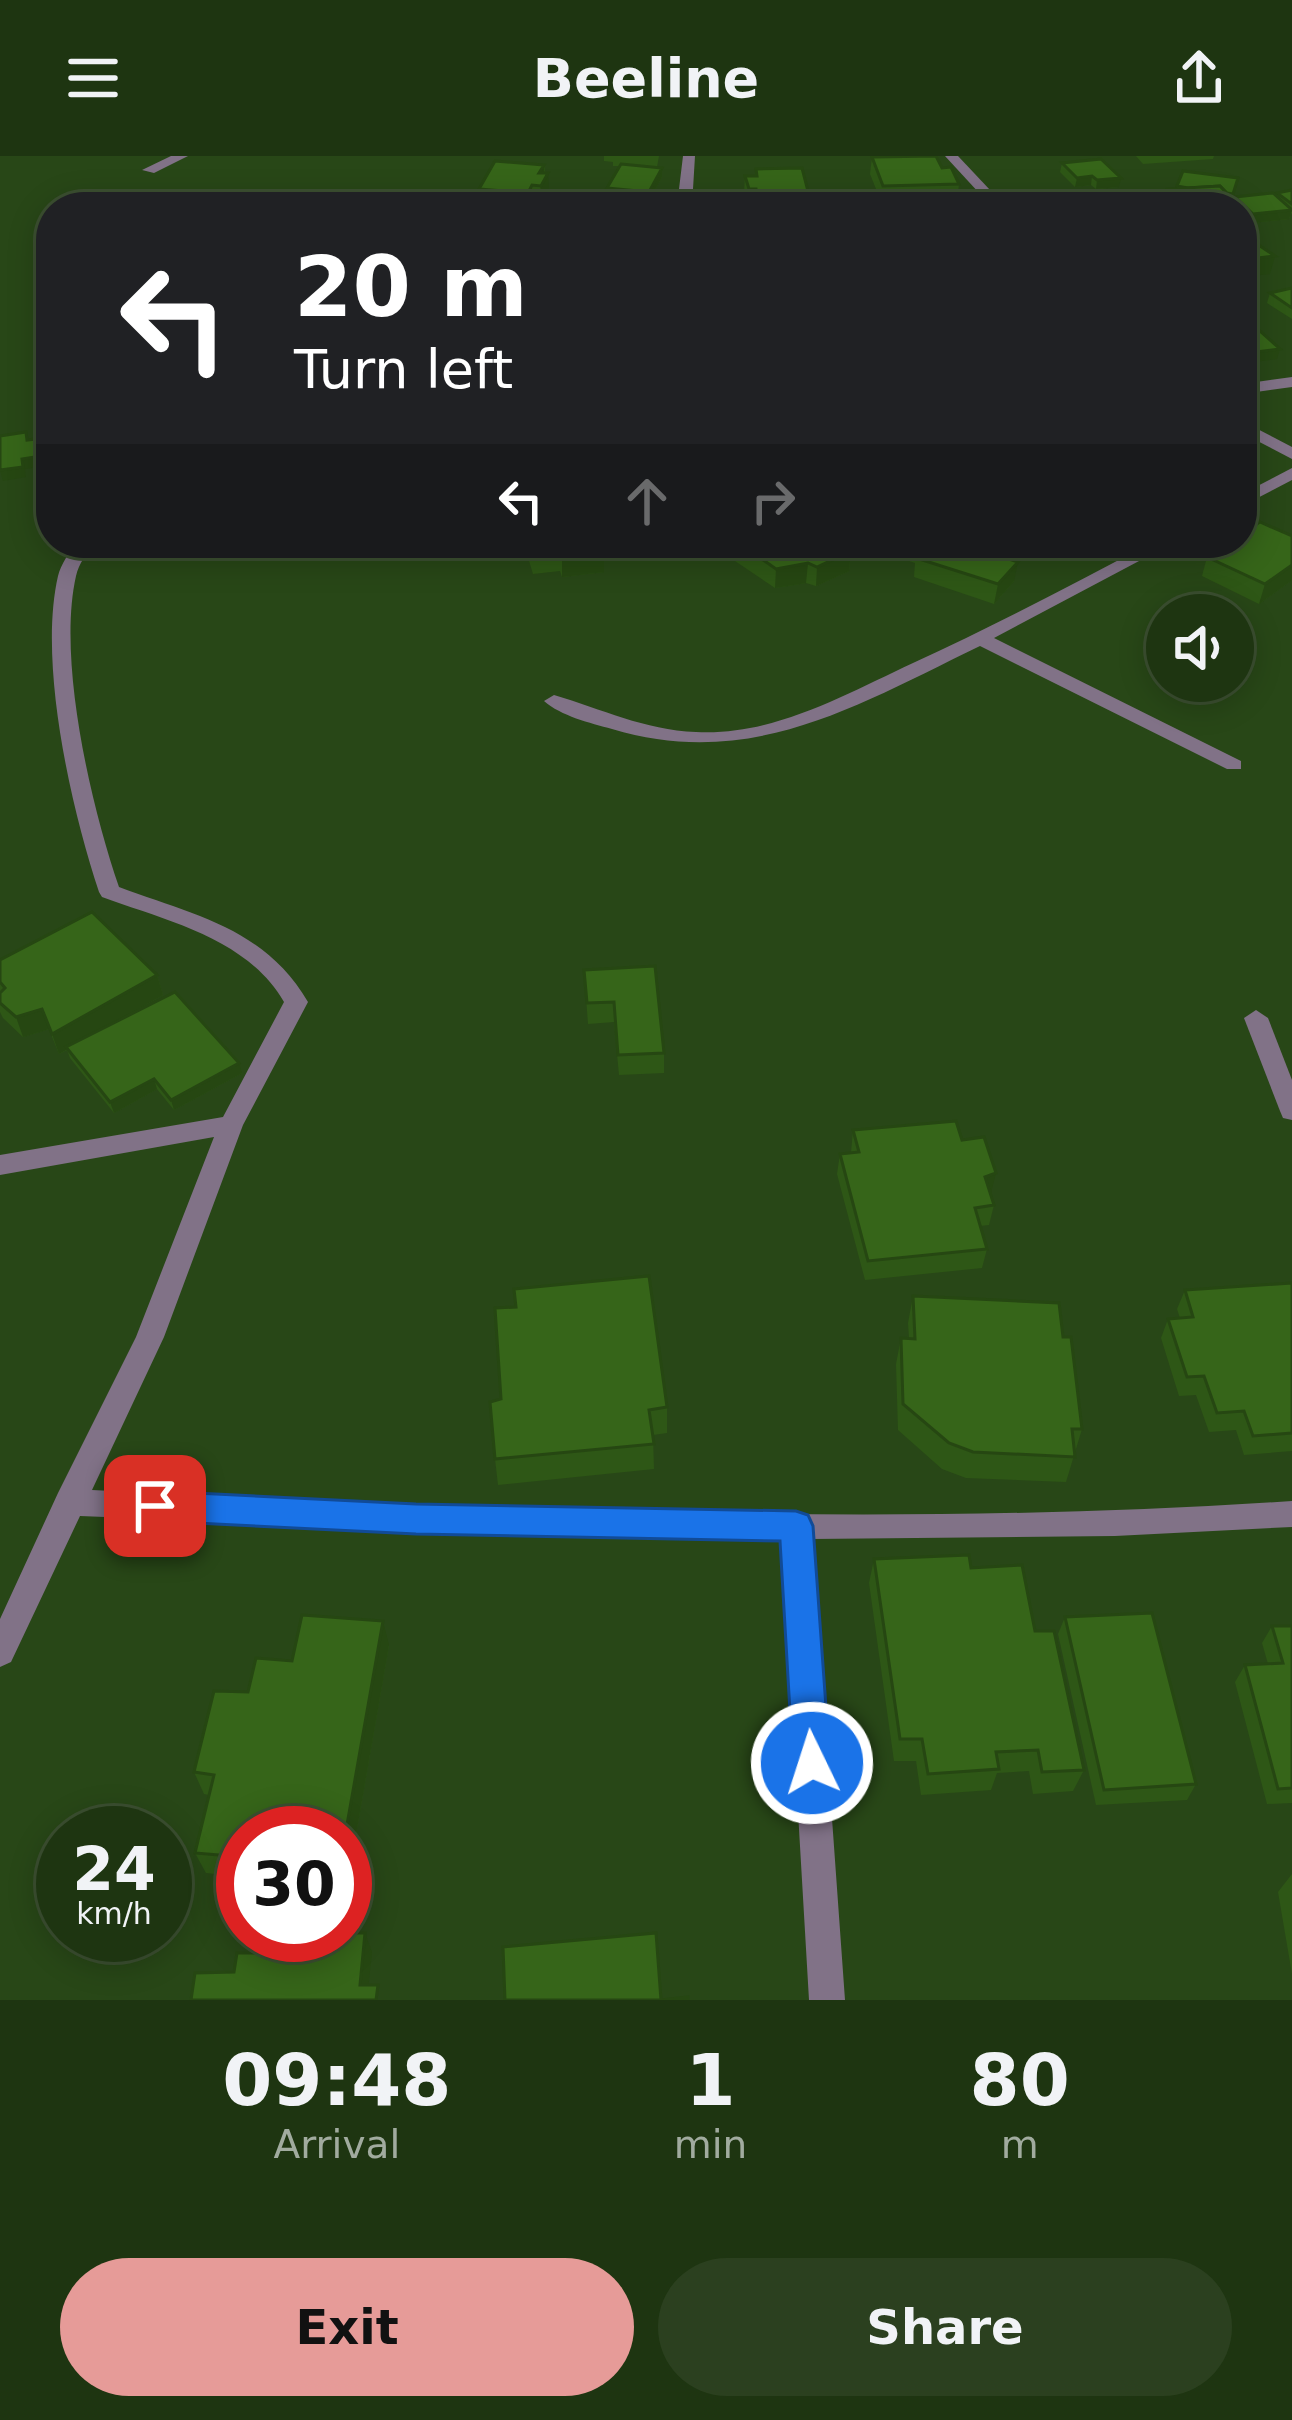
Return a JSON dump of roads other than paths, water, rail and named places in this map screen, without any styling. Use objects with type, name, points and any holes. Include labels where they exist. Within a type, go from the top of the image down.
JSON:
[{"type":"street","points":[[149,170],[182,156]]},
{"type":"street","points":[[685,192],[689,156]]},
{"type":"street","points":[[951,156],[985,192]]},
{"type":"street","points":[[1257,387],[1292,382]]},
{"type":"street","points":[[1257,434],[1292,454]]},
{"type":"street","points":[[1257,493],[1292,473]]},
{"type":"street","points":[[0,1652],[150,1337],[231,1125],[296,1002],[286,977],[263,958],[210,931],[110,892],[93,849],[63,639],[67,572],[76,558]]},
{"type":"street","points":[[554,700],[611,726],[686,737],[749,735],[832,709],[981,639],[1135,558]]},
{"type":"street","points":[[981,639],[1234,765]]},
{"type":"street","points":[[1256,1018],[1292,1111]]},
{"type":"street","points":[[0,1166],[231,1125]]},
{"type":"street","points":[[68,1502],[416,1519],[796,1526],[1187,1522],[1292,1514]]},
{"type":"street","points":[[796,1526],[827,2000]]}]
